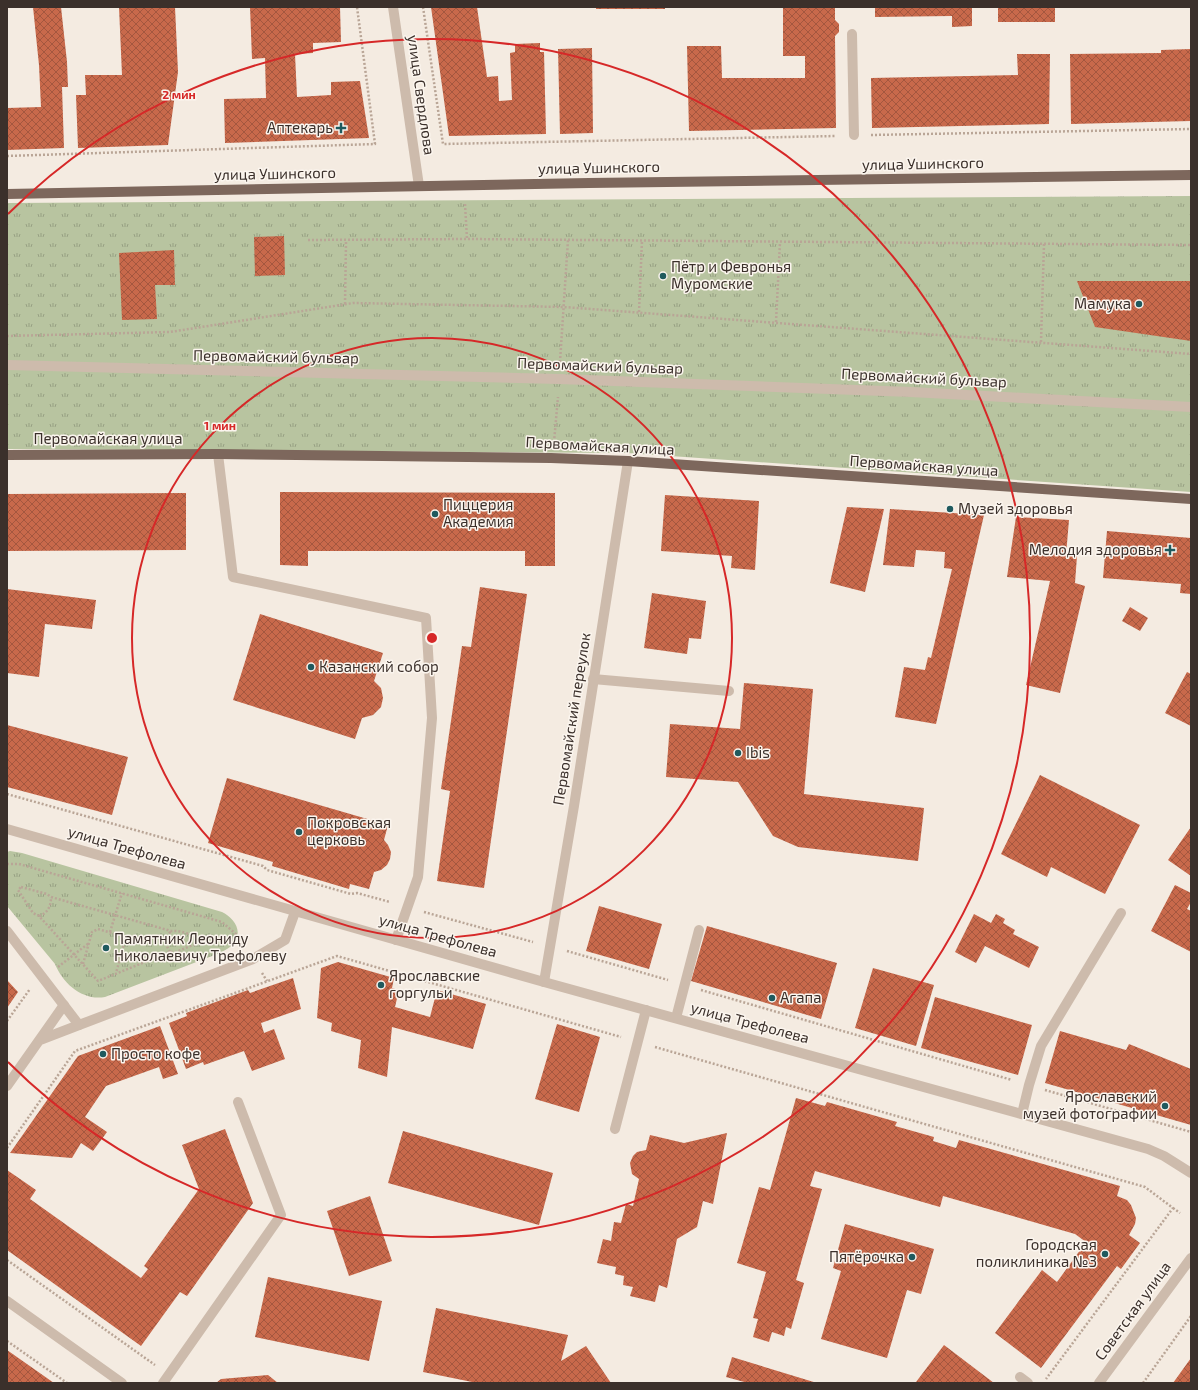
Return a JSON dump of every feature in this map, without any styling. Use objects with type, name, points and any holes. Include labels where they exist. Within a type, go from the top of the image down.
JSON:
[{"type":"main road","name":"улица Ушинского","points":[[7,194],[419,186],[1191,175]]},
{"type":"main road","name":"Первомайская улица","points":[[7,455],[218,454],[553,458],[628,461],[1191,499]]},
{"type":"street","name":"улица Свердлова","points":[[393,7],[419,186]]},
{"type":"street","points":[[852,34],[854,136]]},
{"type":"street","name":"Первомайский бульвар","points":[[7,365],[559,379],[911,392],[1191,407]]},
{"type":"street","points":[[218,454],[233,577],[426,618],[432,718],[418,877],[396,940]]},
{"type":"street","name":"Первомайский переулок","points":[[544,982],[574,806],[628,461]]},
{"type":"street","points":[[593,679],[729,691]]},
{"type":"street","name":"улица Трефолева","points":[[7,829],[544,982],[1148,1149],[1164,1156],[1191,1173]]},
{"type":"street","name":"улица Трефолева","points":[[7,833],[20,833]]},
{"type":"street","points":[[40,1040],[253,959],[285,940],[296,912]]},
{"type":"street","points":[[1022,1114],[1041,1046],[1121,913]]},
{"type":"street","points":[[676,1018],[699,930]]},
{"type":"street","points":[[7,931],[79,1025]]},
{"type":"street","points":[[7,1086],[64,1005]]},
{"type":"street","points":[[615,1129],[646,1010]]},
{"type":"street","points":[[166,1379],[281,1216],[238,1102]]},
{"type":"street","name":"Советская улица","points":[[1099,1383],[1191,1258]]},
{"type":"street","points":[[7,1301],[122,1383]]},
{"type":"path","points":[[7,156],[375,144],[357,7]]},
{"type":"path","points":[[423,7],[443,144],[1191,129]]},
{"type":"path","points":[[465,200],[467,239]]},
{"type":"path","points":[[308,240],[346,241],[467,239],[1191,245]]},
{"type":"path","points":[[553,458],[568,240]]},
{"type":"path","points":[[345,304],[346,241]]},
{"type":"path","points":[[639,312],[642,241]]},
{"type":"path","points":[[776,322],[780,242]]},
{"type":"path","points":[[1041,342],[1044,244]]},
{"type":"path","points":[[7,336],[170,332],[353,303],[564,306],[1191,354]]},
{"type":"path","points":[[7,794],[263,866],[267,870],[351,894],[357,893],[550,946],[1191,1132]]},
{"type":"path","points":[[7,864],[19,864],[222,922],[238,935],[267,981]]},
{"type":"path","points":[[21,887],[47,894],[51,897],[115,916],[171,931],[177,931],[200,938],[200,942],[176,952],[170,952],[98,981],[39,916],[33,913],[18,890],[21,887]]},
{"type":"path","points":[[110,932],[122,893]]},
{"type":"path","points":[[39,916],[48,910],[51,905],[51,897]]},
{"type":"path","points":[[83,964],[92,932],[98,929],[110,932],[122,936],[125,941],[116,974]]},
{"type":"path","points":[[170,952],[167,948],[166,941],[167,936],[171,931]]},
{"type":"path","points":[[7,1148],[74,1051],[337,956],[1145,1187],[1180,1213]]},
{"type":"path","points":[[1043,1383],[1173,1208]]},
{"type":"path","points":[[7,1260],[166,1379]]},
{"type":"path","points":[[1143,1383],[1191,1316]]},
{"type":"path","points":[[7,1341],[67,1383]]},
{"type":"green space","points":[[1191,196],[1191,492],[627,453],[7,449],[7,203]]},
{"type":"green space","points":[[7,852],[22,853],[222,912],[233,920],[238,932],[237,937],[232,945],[220,953],[105,997],[97,998],[82,994],[75,990],[63,978],[55,964],[7,906]]},
{"type":"building","points":[[33,7],[61,7],[68,87],[62,87],[64,148],[7,150],[7,108],[41,107],[39,65]]},
{"type":"building","points":[[119,7],[175,7],[178,72],[168,145],[78,148],[76,95],[86,95],[85,75],[122,75]]},
{"type":"building","points":[[250,7],[340,7],[341,42],[313,43],[313,53],[295,54],[297,97],[331,95],[331,82],[360,81],[369,138],[225,143],[224,99],[266,98],[265,58],[252,59]]},
{"type":"building","points":[[431,7],[477,7],[487,77],[498,76],[499,101],[512,100],[510,53],[515,52],[515,44],[540,43],[540,52],[544,52],[546,134],[449,136]]},
{"type":"building","points":[[596,7],[665,7],[665,9],[596,9]]},
{"type":"building","points":[[783,7],[835,7],[835,20],[839,24],[839,32],[835,36],[836,128],[689,131],[687,46],[721,46],[722,78],[805,78],[805,56],[783,56]]},
{"type":"building","points":[[875,7],[972,7],[972,26],[952,27],[952,16],[875,17]]},
{"type":"building","points":[[998,7],[1055,7],[1055,22],[998,22]]},
{"type":"building","points":[[592,48],[593,133],[560,134],[558,49]]},
{"type":"building","points":[[1191,49],[1191,121],[1071,124],[1070,54],[1161,53],[1161,50]]},
{"type":"building","points":[[1017,54],[1050,54],[1049,124],[872,128],[871,78],[1018,75]]},
{"type":"building","points":[[284,236],[285,275],[255,276],[254,237]]},
{"type":"building","points":[[174,250],[175,285],[155,285],[157,319],[122,320],[119,253]]},
{"type":"building","name":"Мамука","points":[[1077,281],[1191,281],[1191,341],[1095,327]]},
{"type":"building","points":[[280,492],[555,493],[555,566],[525,566],[525,551],[308,551],[308,566],[280,565]]},
{"type":"building","points":[[186,493],[186,550],[7,551],[7,494]]},
{"type":"building","points":[[665,495],[759,501],[755,570],[731,568],[732,556],[661,551]]},
{"type":"building","points":[[847,507],[884,509],[865,592],[830,583]]},
{"type":"building","points":[[890,509],[984,515],[936,724],[895,717],[904,667],[925,670],[928,657],[931,658],[952,569],[944,568],[945,552],[916,550],[914,567],[883,565]]},
{"type":"building","points":[[1016,517],[1069,520],[1066,555],[1077,556],[1075,583],[1085,586],[1060,693],[1026,685],[1050,581],[1007,577]]},
{"type":"building","points":[[1107,531],[1191,538],[1191,594],[1180,593],[1181,584],[1103,578]]},
{"type":"building","points":[[480,587],[527,594],[484,888],[437,881],[450,791],[441,789],[462,646],[471,647]]},
{"type":"building","points":[[7,589],[96,600],[92,629],[45,624],[39,677],[7,673]]},
{"type":"building","points":[[652,593],[706,601],[701,639],[689,638],[687,654],[644,648]]},
{"type":"building","points":[[1130,607],[1148,618],[1140,631],[1122,621]]},
{"type":"building","name":"Казанский собор","points":[[260,614],[383,653],[374,681],[381,688],[383,698],[381,707],[373,715],[362,718],[355,739],[233,700]]},
{"type":"building","points":[[1187,672],[1191,674],[1191,726],[1165,713]]},
{"type":"building","name":"Ibis","points":[[744,683],[813,689],[804,794],[924,808],[918,861],[798,847],[773,836],[738,782],[666,777],[670,724],[740,729]]},
{"type":"building","points":[[7,725],[128,757],[112,815],[7,787]]},
{"type":"building","points":[[1040,775],[1140,825],[1105,894],[1051,867],[1047,877],[1001,854]]},
{"type":"building","name":"Покровская церковь","points":[[227,778],[388,825],[384,840],[391,852],[387,865],[381,870],[374,872],[369,889],[350,884],[349,889],[272,866],[273,862],[208,843]]},
{"type":"building","points":[[1191,827],[1191,876],[1168,860]]},
{"type":"building","points":[[1175,885],[1191,893],[1191,902],[1187,909],[1191,911],[1191,952],[1151,931]]},
{"type":"building","points":[[599,906],[662,924],[649,969],[586,951]]},
{"type":"building","points":[[974,914],[991,923],[996,914],[1005,919],[1003,923],[1015,930],[1013,934],[1039,947],[1029,968],[985,946],[976,963],[955,952]]},
{"type":"building","points":[[707,926],[837,963],[821,1019],[691,981]]},
{"type":"building","points":[[338,962],[394,978],[392,988],[399,990],[395,1007],[430,1017],[437,990],[486,1004],[473,1049],[392,1027],[387,1077],[358,1068],[361,1040],[331,1031],[332,1023],[317,1018],[321,968]]},
{"type":"building","points":[[873,968],[934,985],[916,1046],[855,1028]]},
{"type":"building","points":[[293,978],[301,1009],[261,1023],[264,1033],[274,1029],[285,1059],[252,1071],[244,1051],[204,1065],[203,1062],[186,1069],[169,1023],[187,1016],[186,1013],[248,990],[250,993]]},
{"type":"building","points":[[7,980],[18,992],[7,1008]]},
{"type":"building","points":[[935,997],[1032,1025],[1018,1075],[921,1048]]},
{"type":"building","points":[[557,1024],[600,1037],[579,1112],[535,1099]]},
{"type":"building","points":[[160,1026],[178,1074],[163,1079],[159,1067],[106,1086],[85,1117],[107,1132],[93,1151],[81,1143],[72,1158],[10,1153],[78,1056]]},
{"type":"building","points":[[1060,1031],[1126,1050],[1129,1044],[1191,1069],[1191,1125],[1045,1083]]},
{"type":"building","points":[[796,1098],[825,1106],[827,1102],[897,1122],[895,1126],[934,1137],[933,1141],[956,1148],[959,1140],[1120,1186],[1117,1196],[1127,1200],[1131,1205],[1136,1218],[1135,1224],[1129,1235],[1140,1243],[1121,1269],[1117,1266],[1041,1368],[995,1333],[1042,1270],[1057,1282],[1086,1242],[1075,1234],[943,1196],[940,1207],[815,1171],[810,1186],[822,1189],[796,1280],[804,1283],[791,1329],[786,1327],[784,1336],[772,1332],[769,1342],[753,1337],[758,1319],[753,1318],[766,1272],[737,1263],[759,1187],[770,1190]]},
{"type":"building","points":[[225,1129],[253,1203],[187,1296],[180,1292],[141,1346],[7,1250],[7,1170],[36,1190],[30,1199],[141,1278],[148,1269],[144,1266],[199,1189],[182,1145]]},
{"type":"building","points":[[403,1131],[553,1173],[539,1225],[388,1183]]},
{"type":"building","points":[[727,1133],[713,1204],[703,1201],[697,1227],[677,1239],[667,1288],[659,1285],[655,1302],[630,1296],[633,1287],[623,1285],[624,1276],[615,1274],[616,1267],[597,1263],[603,1239],[611,1241],[614,1222],[621,1223],[626,1204],[633,1206],[639,1179],[632,1174],[630,1163],[633,1156],[637,1152],[646,1150],[650,1135],[684,1143]]},
{"type":"building","points":[[370,1196],[392,1261],[349,1276],[327,1211]]},
{"type":"building","points":[[845,1224],[934,1249],[921,1294],[907,1290],[887,1358],[821,1339],[841,1271],[833,1268]]},
{"type":"building","points":[[268,1277],[382,1301],[369,1361],[255,1337]]},
{"type":"building","points":[[436,1308],[568,1335],[561,1361],[586,1346],[611,1383],[477,1383],[423,1372]]},
{"type":"building","points":[[944,1345],[994,1383],[917,1383],[916,1382]]},
{"type":"building","points":[[7,1350],[54,1383],[7,1383]]},
{"type":"building","points":[[732,1357],[817,1383],[748,1383],[726,1377]]},
{"type":"building","points":[[1191,1358],[1191,1383],[1173,1383]]},
{"type":"building","points":[[268,1375],[278,1383],[216,1383],[221,1379]]},
{"type":"place","name":"Аптекарь","points":[[341,128]]},
{"type":"place","name":"Пётр и Февронья Муромские","points":[[663,276]]},
{"type":"place","name":"Мамука","points":[[1139,304]]},
{"type":"place","name":"Музей здоровья","points":[[950,509]]},
{"type":"place","name":"Пиццерия Академия","points":[[435,514]]},
{"type":"place","name":"Мелодия здоровья","points":[[1170,550]]},
{"type":"place","name":"Казанский собор","points":[[311,667]]},
{"type":"place","name":"Ibis","points":[[738,753]]},
{"type":"place","name":"Покровская церковь","points":[[299,832]]},
{"type":"place","name":"Памятник Леониду Николаевичу Трефолеву","points":[[106,948]]},
{"type":"place","name":"Ярославские горгульи","points":[[381,985]]},
{"type":"place","name":"Агапа","points":[[772,998]]},
{"type":"place","name":"Просто кофе","points":[[103,1054]]},
{"type":"place","name":"Ярославский музей фотографии","points":[[1165,1106]]},
{"type":"place","name":"Городская поликлиника №3","points":[[1105,1254]]},
{"type":"place","name":"Пятёрочка","points":[[912,1257]]}]
